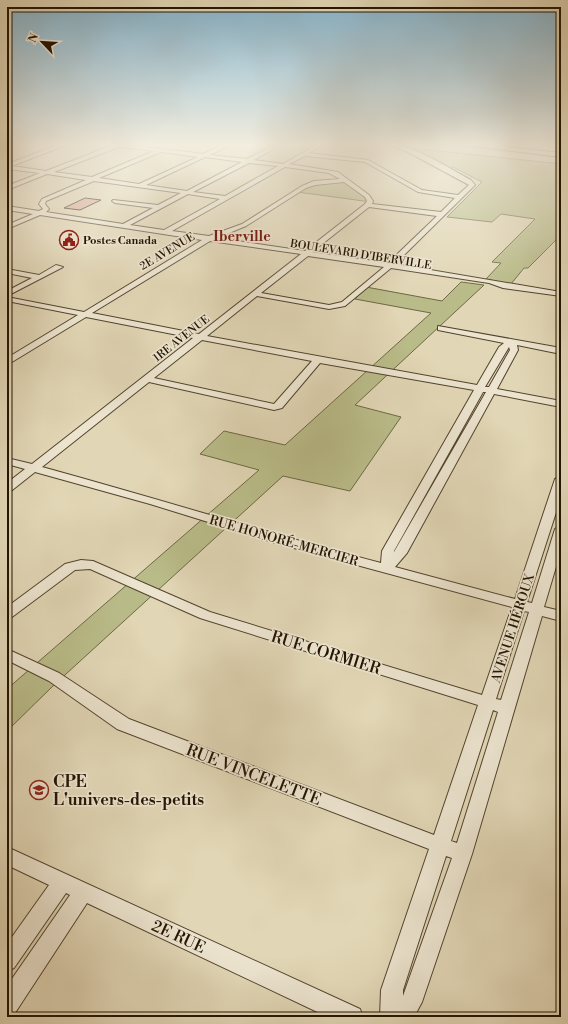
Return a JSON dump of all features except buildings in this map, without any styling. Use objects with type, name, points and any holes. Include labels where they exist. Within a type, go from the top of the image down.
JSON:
[{"type":"street","points":[[7,227],[40,213],[46,209],[42,204],[44,200],[60,193]]},
{"type":"street","points":[[123,226],[187,193],[226,198]]},
{"type":"street","points":[[165,232],[235,193]]},
{"type":"street","name":"2E AVENUE","points":[[7,362],[208,239],[244,225],[295,193]]},
{"type":"street","points":[[363,193],[370,201],[368,205],[440,214]]},
{"type":"street","points":[[434,193],[459,196]]},
{"type":"street","points":[[256,294],[329,307],[341,306],[388,268],[462,193]]},
{"type":"street","points":[[115,201],[158,207]]},
{"type":"street","name":"1RE AVENUE","points":[[7,489],[368,205]]},
{"type":"street","name":"BOULEVARD D'IBERVILLE","points":[[7,208],[511,287],[560,293]]},
{"type":"street","name":"BOULEVARD D'IBERVILLE","points":[[208,239],[230,244],[305,254]]},
{"type":"street","points":[[195,247],[230,244]]},
{"type":"street","points":[[7,294],[59,267]]},
{"type":"street","points":[[7,271],[39,277]]},
{"type":"street","points":[[7,299],[384,372],[409,379],[561,404]]},
{"type":"street","points":[[441,328],[561,351]]},
{"type":"street","points":[[512,341],[531,342],[561,347]]},
{"type":"street","points":[[387,568],[388,551],[458,427],[514,350],[512,341]]},
{"type":"street","points":[[148,379],[269,407],[278,406],[318,360]]},
{"type":"street","points":[[484,392],[561,410]]},
{"type":"street","points":[[387,568],[401,553],[470,430],[484,392]]},
{"type":"street","points":[[458,427],[470,430]]},
{"type":"street","name":"RUE HONORÉ-MERCIER","points":[[7,461],[154,501],[282,541],[561,616]]},
{"type":"street","name":"AVENUE HÉROUX","points":[[402,1017],[411,1002],[463,854],[506,708],[528,607],[560,487]]},
{"type":"street","points":[[408,516],[420,520]]},
{"type":"street","name":"AVENUE HÉROUX","points":[[391,1017],[392,990],[488,702],[561,529]]},
{"type":"street","name":"RUE CORMIER","points":[[7,614],[70,567],[81,564],[93,565],[148,591],[205,615],[506,708]]},
{"type":"street","name":"RUE VINCELETTE","points":[[7,654],[54,677],[123,724],[463,854]]},
{"type":"street","points":[[467,765],[487,771]]},
{"type":"street","name":"2E RUE","points":[[7,856],[352,1017]]},
{"type":"street","points":[[7,961],[63,882]]},
{"type":"street","points":[[7,1005],[84,891]]},
{"type":"green space","points":[[303,193],[361,193],[371,202]]},
{"type":"green space","points":[[471,193],[561,193],[561,235],[528,268],[524,268],[511,284],[486,279],[501,263],[492,262],[535,219],[501,214],[492,222],[447,217]]},
{"type":"green space","points":[[461,282],[484,285],[355,405],[401,417],[350,491],[283,476],[55,684],[7,731],[7,689],[259,470],[200,454],[224,431],[285,445],[431,313],[355,299],[366,287],[442,301]]},
{"type":"place","name":"Postes Canada","points":[[69,240]]},
{"type":"place","name":"CPE L'univers-des-petits","points":[[39,790]]},
{"type":"district","name":"Iberville","points":[[242,236]]}]
